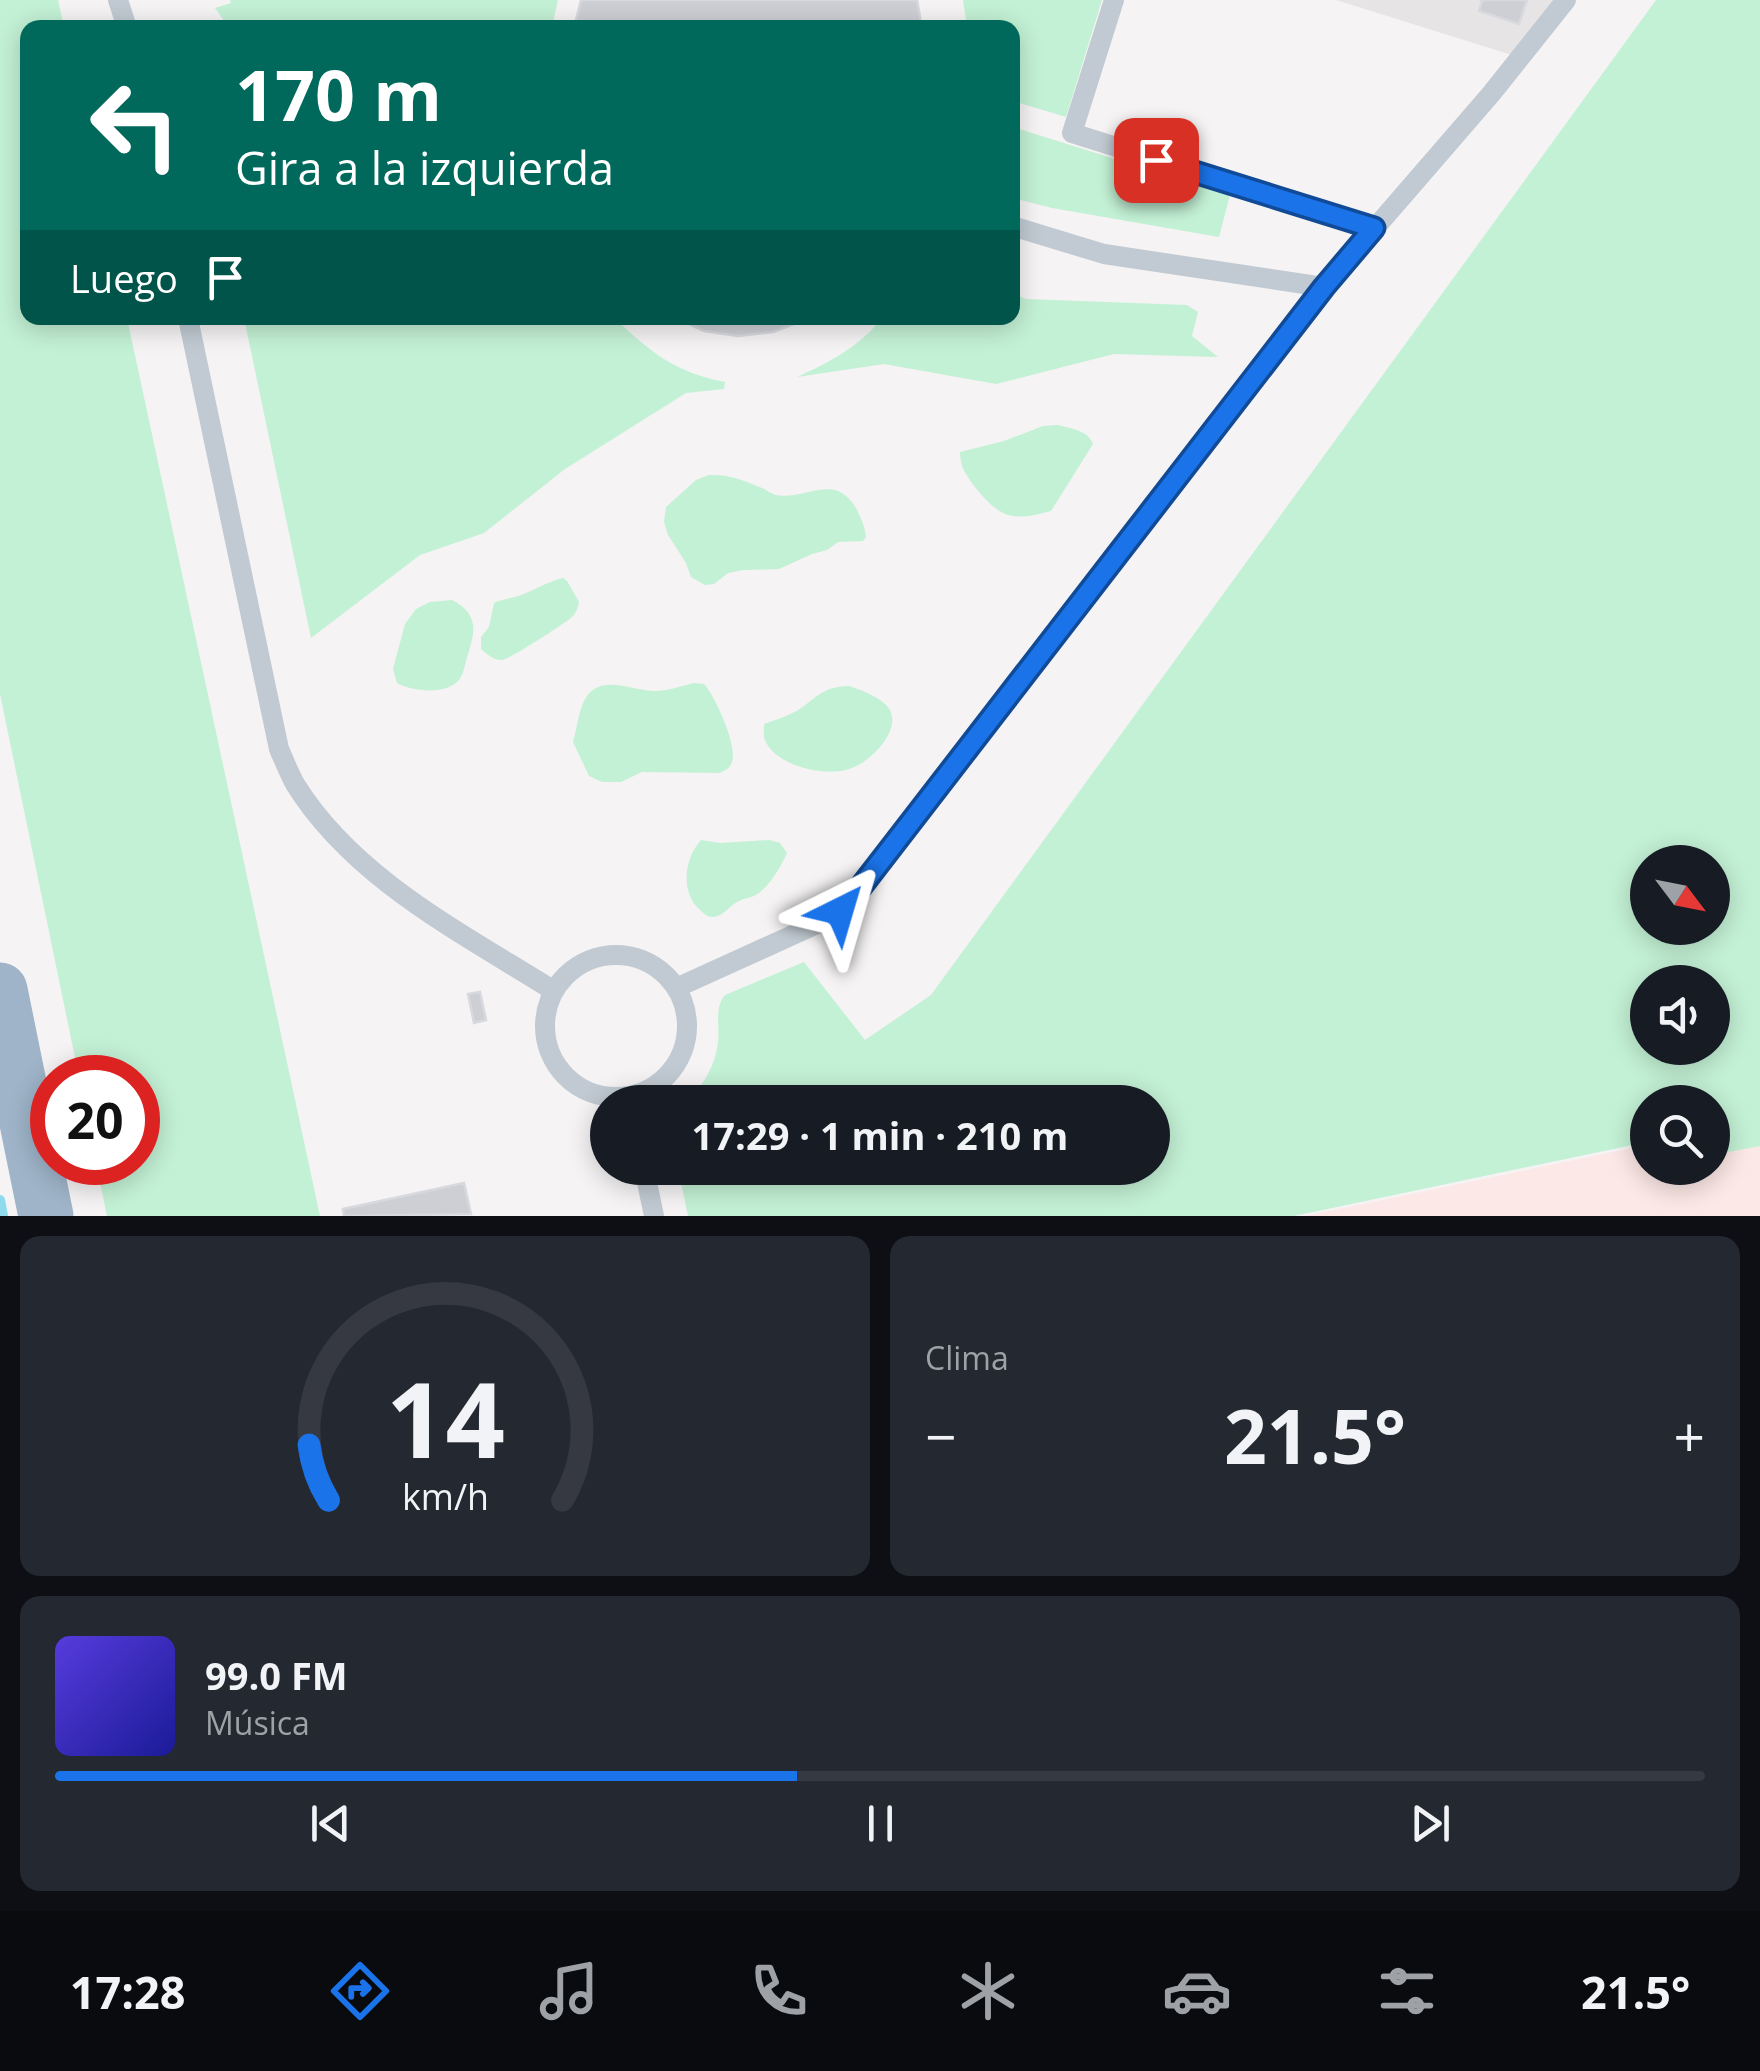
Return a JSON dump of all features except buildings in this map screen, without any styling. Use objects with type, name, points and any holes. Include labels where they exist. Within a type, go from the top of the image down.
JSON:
[{"type":"highway","points":[[0,990],[46,1216]]},
{"type":"highway","points":[[19,1082],[35,1216]]},
{"type":"highway","points":[[19,1082],[50,1172],[60,1216]]},
{"type":"lane","points":[[1114,0],[1072,133],[1374,228]]},
{"type":"lane","points":[[676,988],[828,919],[853,897],[1324,287],[1566,0]]},
{"type":"lane","points":[[1020,228],[1104,254],[1324,287]]},
{"type":"lane","points":[[189,325],[279,748],[294,781],[323,821],[371,868],[434,916],[554,992]]},
{"type":"lane","points":[[590,1092],[577,1087],[558,1068],[546,1044],[545,1017],[554,992],[569,972],[590,960],[614,955],[638,958],[660,970],[676,988],[685,1009],[687,1032],[681,1054],[669,1074],[655,1085]]},
{"type":"lane","points":[[648,1185],[654,1216]]},
{"type":"shaded area","points":[[1336,0],[1557,0],[1515,56]]},
{"type":"shaded area","points":[[1760,1121],[1760,1216],[1306,1216],[1630,1149],[1630,1185],[1730,1185],[1730,1127]]},
{"type":"green space","points":[[0,0],[58,0],[62,20],[20,20],[20,325],[129,325],[320,1216],[107,1216],[101,1185],[160,1185],[160,1055],[74,1055],[0,694]]},
{"type":"green space","points":[[230,0],[558,0],[554,20],[223,20],[215,8],[231,3]]},
{"type":"green space","points":[[963,0],[1102,0],[1066,117],[1020,103],[1020,20],[966,20]]},
{"type":"green space","points":[[1656,0],[1760,0],[1760,1146],[1730,1152],[1730,1085],[1630,1085],[1630,1146],[1294,1216],[688,1216],[682,1185],[1170,1185],[1170,1085],[701,1085],[714,1060],[718,1011],[725,995],[804,962],[865,1040],[931,995]]},
{"type":"green space","points":[[1020,129],[1230,195],[1219,237],[1020,200]]},
{"type":"green space","points":[[1020,297],[1187,305],[1198,312],[1192,336],[1218,357],[1114,354],[996,384],[884,364],[797,377],[864,337],[875,325],[1020,325]]},
{"type":"green space","points":[[245,325],[623,325],[665,359],[692,373],[725,382],[724,389],[686,393],[565,469],[484,533],[420,555],[311,638]]},
{"type":"green space","points":[[1057,425],[1083,433],[1093,444],[1051,511],[1008,515],[984,497],[964,471],[960,452]]},
{"type":"green space","points":[[709,475],[736,478],[776,495],[838,491],[856,508],[866,537],[863,541],[838,542],[779,569],[728,573],[714,584],[705,585],[691,577],[664,522],[666,507],[696,480]]},
{"type":"green space","points":[[563,578],[579,602],[572,617],[502,660],[481,649],[481,637],[489,627],[494,603]]},
{"type":"green space","points":[[452,600],[468,612],[473,626],[461,678],[436,690],[419,690],[397,683],[393,669],[405,624],[416,609],[430,602]]},
{"type":"green space","points":[[704,684],[724,722],[732,745],[729,768],[720,773],[642,772],[621,782],[602,782],[589,776],[573,742],[582,706],[594,689],[619,685],[660,691]]},
{"type":"green space","points":[[849,686],[877,698],[891,713],[890,732],[867,759],[849,769],[827,772],[790,763],[770,749],[764,738],[764,724],[795,712],[824,692]]},
{"type":"green space","points":[[701,840],[769,840],[780,843],[787,853],[774,877],[759,892],[711,917],[694,903],[687,885],[691,856]]},
{"type":"waterway","points":[[0,1200],[3,1216]]},
{"type":"route","points":[[840,911],[1324,287],[1374,228],[1156,160]]}]
